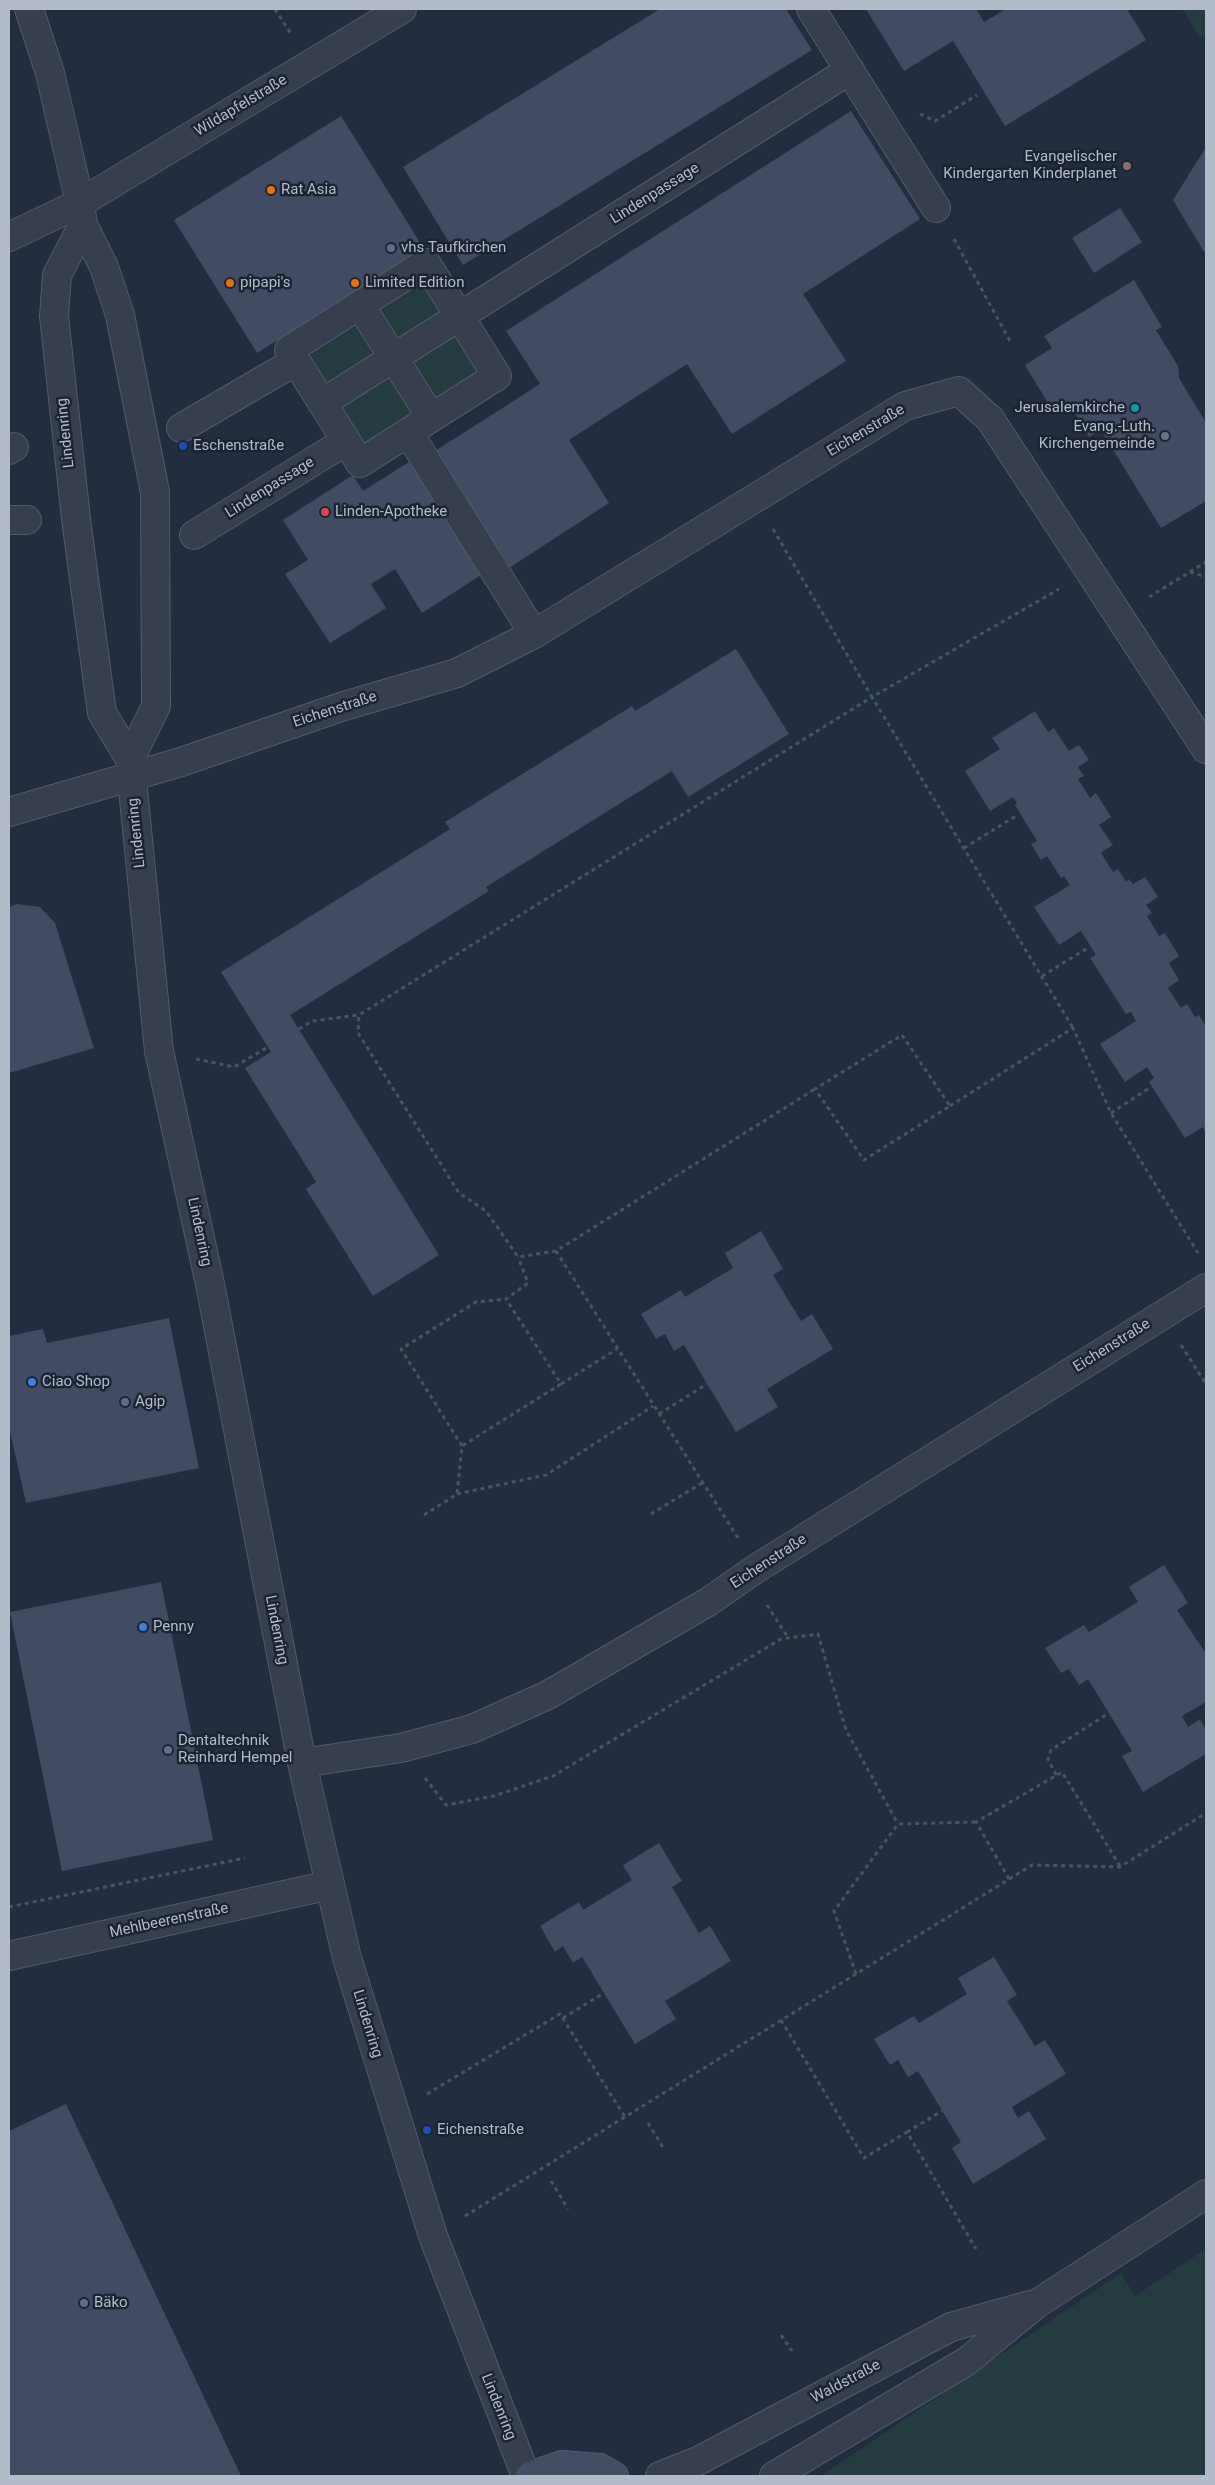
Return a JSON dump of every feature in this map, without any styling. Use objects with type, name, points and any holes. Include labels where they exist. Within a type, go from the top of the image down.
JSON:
[{"type":"main road","points":[[530,2476],[562,2465],[600,2468],[614,2476]]},
{"type":"street","points":[[9,812],[131,768],[156,706],[155,492],[120,315],[104,267],[82,214],[50,73],[29,9]]},
{"type":"street","name":"Wildapfelstraße","points":[[82,214],[402,9]]},
{"type":"street","points":[[811,9],[936,208]]},
{"type":"street","name":"Lindenpassage","points":[[322,403],[850,70]]},
{"type":"street","points":[[9,237],[82,214]]},
{"type":"street","name":"Lindenring","points":[[82,214],[57,275],[54,316],[76,519],[102,712],[131,768],[159,1051],[210,1284],[302,1764],[347,1958],[433,2236],[526,2476]]},
{"type":"street","points":[[426,263],[459,317],[497,376],[360,463],[289,350],[426,263]]},
{"type":"street","points":[[360,305],[431,417]]},
{"type":"street","points":[[181,428],[296,361]]},
{"type":"street","name":"Eichenstraße","points":[[131,768],[456,673],[534,634],[905,406],[960,391],[990,418],[1206,749]]},
{"type":"street","points":[[408,432],[534,634]]},
{"type":"street","name":"Lindenpassage","points":[[194,535],[346,440]]},
{"type":"street","name":"Eichenstraße","points":[[302,1764],[401,1748],[472,1729],[548,1695],[708,1602],[757,1568],[1206,1288]]},
{"type":"street","name":"Mehlbeerenstraße","points":[[9,1956],[330,1885]]},
{"type":"street","name":"Waldstraße","points":[[774,2476],[967,2360],[1038,2302],[1206,2194]]},
{"type":"street","name":"Waldstraße","points":[[660,2476],[698,2460],[950,2326],[1038,2302]]},
{"type":"path","points":[[914,112],[935,121],[977,95]]},
{"type":"path","points":[[936,208],[1010,341]]},
{"type":"path","points":[[755,499],[872,697],[1073,1028],[1111,1113],[1202,1259]]},
{"type":"path","points":[[1119,616],[1206,562]]},
{"type":"path","points":[[299,1029],[312,1021],[359,1015],[872,697],[1090,571]]},
{"type":"path","points":[[1190,572],[1206,577]]},
{"type":"path","points":[[964,848],[1016,816]]},
{"type":"path","points":[[1042,976],[1086,949]]},
{"type":"path","points":[[359,1015],[358,1033],[458,1193],[486,1211],[518,1257],[528,1283],[506,1299],[476,1302],[402,1349],[462,1446],[457,1494]]},
{"type":"path","points":[[815,1089],[864,1160],[1073,1028]]},
{"type":"path","points":[[518,1257],[556,1251],[902,1035],[950,1106]]},
{"type":"path","points":[[234,1067],[268,1046]]},
{"type":"path","points":[[1111,1113],[1148,1089]]},
{"type":"path","points":[[556,1251],[757,1568]]},
{"type":"path","points":[[506,1299],[561,1384]]},
{"type":"path","points":[[1162,1314],[1206,1384]]},
{"type":"path","points":[[462,1446],[617,1349]]},
{"type":"path","points":[[659,1414],[707,1384]]},
{"type":"path","points":[[424,1515],[457,1494],[546,1475],[654,1406]]},
{"type":"path","points":[[651,1514],[702,1482]]},
{"type":"path","points":[[401,1748],[446,1805],[494,1796],[553,1776],[781,1638],[818,1634],[846,1730],[898,1824]]},
{"type":"path","points":[[1056,1775],[1048,1760],[1051,1750],[1109,1713]]},
{"type":"path","points":[[898,1824],[976,1822],[1062,1772],[1120,1867]]},
{"type":"path","points":[[433,2236],[1032,1865],[1120,1867],[1206,1813]]},
{"type":"path","points":[[976,1822],[1009,1879]]},
{"type":"path","points":[[856,1974],[834,1911],[898,1824]]},
{"type":"path","points":[[9,1907],[245,1858]]},
{"type":"path","points":[[563,2018],[604,1993]]},
{"type":"path","points":[[394,2113],[560,2014],[624,2117]]},
{"type":"path","points":[[781,2020],[864,2158],[942,2111]]},
{"type":"path","points":[[648,2123],[664,2149]]},
{"type":"path","points":[[907,2132],[976,2249]]},
{"type":"path","points":[[551,2181],[568,2209]]},
{"type":"path","points":[[781,2335],[792,2351]]},
{"type":"green space","points":[[1182,9],[1206,9],[1206,34],[1200,38]]},
{"type":"green space","points":[[425,282],[483,373],[367,447],[309,356]]},
{"type":"green space","points":[[1206,2249],[1206,2476],[821,2476],[1121,2273],[1135,2296]]},
{"type":"building","points":[[660,9],[786,9],[812,50],[463,265],[403,167]]},
{"type":"building","points":[[866,9],[976,9],[984,22],[1006,9],[1127,9],[1146,40],[1005,126],[953,41],[904,71]]},
{"type":"building","points":[[851,111],[920,219],[803,294],[846,361],[732,434],[687,364],[569,440],[609,503],[509,568],[435,451],[540,384],[506,331]]},
{"type":"building","points":[[341,116],[424,249],[257,353],[174,220]]},
{"type":"building","points":[[1206,147],[1206,251],[1204,252],[1173,200]]},
{"type":"building","points":[[1120,208],[1142,242],[1094,273],[1072,238]]},
{"type":"building","name":"Jerusalemkirche","points":[[1134,280],[1162,327],[1156,330],[1178,366],[1179,378],[1206,423],[1206,501],[1161,528],[1101,430],[1089,437],[1069,403],[1054,413],[1025,365],[1052,348],[1044,336]]},
{"type":"building","points":[[409,462],[481,575],[422,613],[395,569],[371,584],[386,608],[330,643],[285,574],[308,560],[283,520],[353,475],[363,491]]},
{"type":"building","points":[[736,649],[789,734],[688,797],[672,771],[486,887],[489,891],[290,1015],[439,1255],[373,1296],[306,1189],[316,1182],[245,1068],[271,1052],[221,972],[450,829],[445,822],[632,706],[635,711]]},
{"type":"building","points":[[1035,711],[1048,732],[1054,728],[1069,751],[1079,745],[1089,760],[1078,767],[1084,776],[1078,779],[1090,798],[1096,793],[1111,817],[1099,825],[1113,845],[1101,853],[1113,872],[1118,869],[1126,882],[1129,879],[1133,884],[1145,877],[1158,897],[1146,905],[1152,913],[1147,916],[1159,936],[1165,933],[1179,956],[1169,963],[1179,980],[1168,988],[1181,1008],[1187,1004],[1195,1017],[1199,1015],[1206,1026],[1206,1133],[1203,1127],[1185,1138],[1149,1082],[1154,1078],[1147,1067],[1125,1082],[1100,1044],[1136,1021],[1131,1012],[1126,1014],[1090,958],[1096,955],[1081,931],[1059,945],[1034,907],[1070,885],[1064,876],[1061,878],[1047,856],[1041,860],[1031,844],[1037,841],[1015,805],[1017,804],[1013,797],[990,811],[965,771],[1000,749],[992,738]]},
{"type":"building","points":[[17,904],[40,907],[55,923],[94,1048],[9,1073],[9,907]]},
{"type":"building","points":[[761,1231],[783,1269],[773,1275],[801,1321],[812,1314],[833,1349],[767,1389],[778,1407],[736,1432],[684,1345],[674,1351],[665,1334],[656,1339],[641,1314],[681,1290],[685,1297],[733,1268],[725,1253]]},
{"type":"building","points":[[169,1318],[199,1468],[26,1503],[9,1427],[9,1336],[43,1329],[47,1343]]},
{"type":"building","points":[[1164,1565],[1188,1603],[1177,1610],[1206,1654],[1206,1702],[1182,1716],[1188,1727],[1200,1719],[1206,1730],[1206,1754],[1143,1792],[1122,1756],[1132,1751],[1088,1679],[1079,1685],[1069,1669],[1061,1673],[1045,1648],[1084,1625],[1089,1632],[1138,1602],[1129,1587]]},
{"type":"building","points":[[161,1582],[213,1840],[62,1871],[10,1612]]},
{"type":"building","points":[[659,1843],[682,1881],[672,1887],[699,1933],[710,1926],[731,1961],[665,2001],[676,2019],[635,2044],[582,1957],[573,1963],[563,1946],[555,1952],[540,1926],[579,1902],[583,1910],[632,1880],[623,1865]]},
{"type":"building","points":[[994,1957],[1017,1995],[1007,2001],[1035,2046],[1045,2040],[1066,2074],[1012,2107],[1018,2118],[1029,2111],[1046,2139],[973,2184],[952,2148],[961,2142],[918,2071],[908,2077],[898,2060],[890,2065],[874,2039],[914,2016],[919,2023],[967,1994],[958,1978]]},
{"type":"building","name":"Bäko","points":[[66,2104],[241,2476],[9,2476],[9,2131]]},
{"type":"place","name":"Evangelischer Kindergarten Kinderplanet","points":[[1127,166]]},
{"type":"place","name":"Rat Asia","points":[[271,190]]},
{"type":"place","name":"vhs Taufkirchen","points":[[391,248]]},
{"type":"place","name":"pipapi's","points":[[230,283]]},
{"type":"place","name":"Limited Edition","points":[[355,283]]},
{"type":"place","name":"Jerusalemkirche","points":[[1135,408]]},
{"type":"place","name":"Evang.-Luth. Kirchengemeinde","points":[[1165,436]]},
{"type":"place","name":"Eschenstraße","points":[[183,446]]},
{"type":"place","name":"Linden-Apotheke","points":[[325,512]]},
{"type":"place","name":"Ciao Shop","points":[[32,1382]]},
{"type":"place","name":"Agip","points":[[125,1402]]},
{"type":"place","name":"Penny","points":[[143,1627]]},
{"type":"place","name":"Dentaltechnik Reinhard Hempel","points":[[168,1750]]},
{"type":"place","name":"Eichenstraße","points":[[427,2130]]},
{"type":"place","name":"Bäko","points":[[84,2303]]}]
